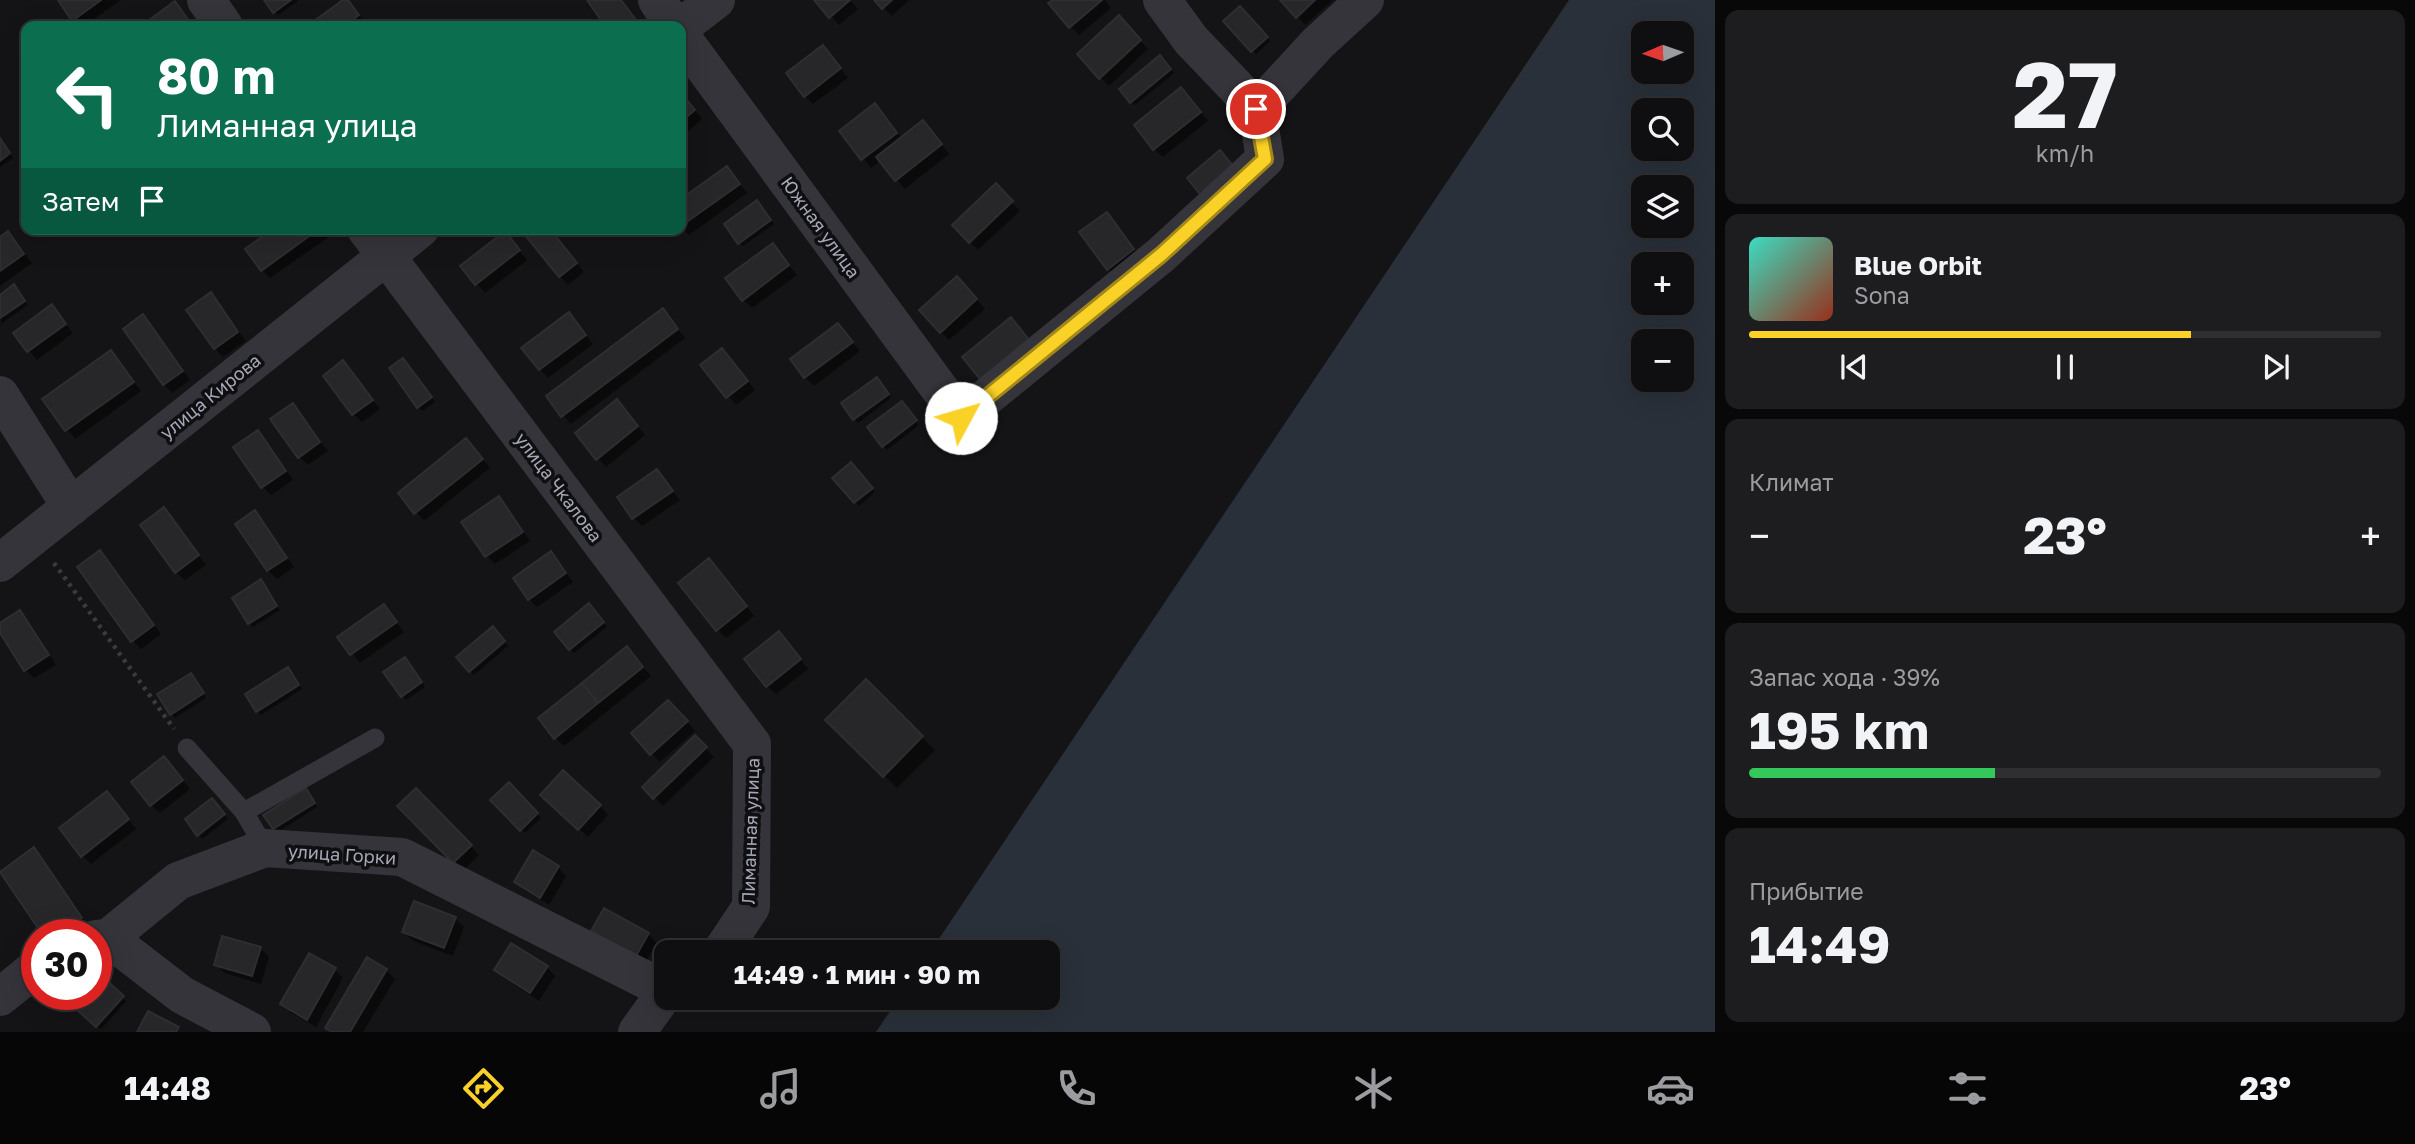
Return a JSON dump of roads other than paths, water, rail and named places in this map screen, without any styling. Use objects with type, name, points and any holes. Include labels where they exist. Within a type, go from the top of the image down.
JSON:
[{"type":"street","points":[[206,0],[221,21]]},
{"type":"street","points":[[657,0],[671,21]]},
{"type":"street","points":[[686,23],[716,0]]},
{"type":"street","points":[[1162,0],[1191,40],[1256,109],[1318,43],[1365,0]]},
{"type":"street","name":"Южная улица","points":[[686,43],[961,418],[1162,254],[1265,159],[1256,109]]},
{"type":"street","name":"улица Кирова","points":[[0,563],[71,507],[376,243],[401,235]]},
{"type":"street","name":"улица Чкалова","points":[[376,243],[752,744]]},
{"type":"street","points":[[0,395],[71,507]]},
{"type":"street","name":"Лиманная улица","points":[[729,940],[751,907],[752,744]]},
{"type":"street","name":"улица Горки","points":[[112,931],[178,881],[265,848],[402,857],[654,983]]},
{"type":"street","points":[[112,946],[182,995],[252,1032]]},
{"type":"street","points":[[0,997],[21,980]]},
{"type":"street","points":[[637,1032],[654,1008]]},
{"type":"lane","points":[[244,812],[374,738]]},
{"type":"lane","points":[[187,748],[244,812],[265,848]]}]
